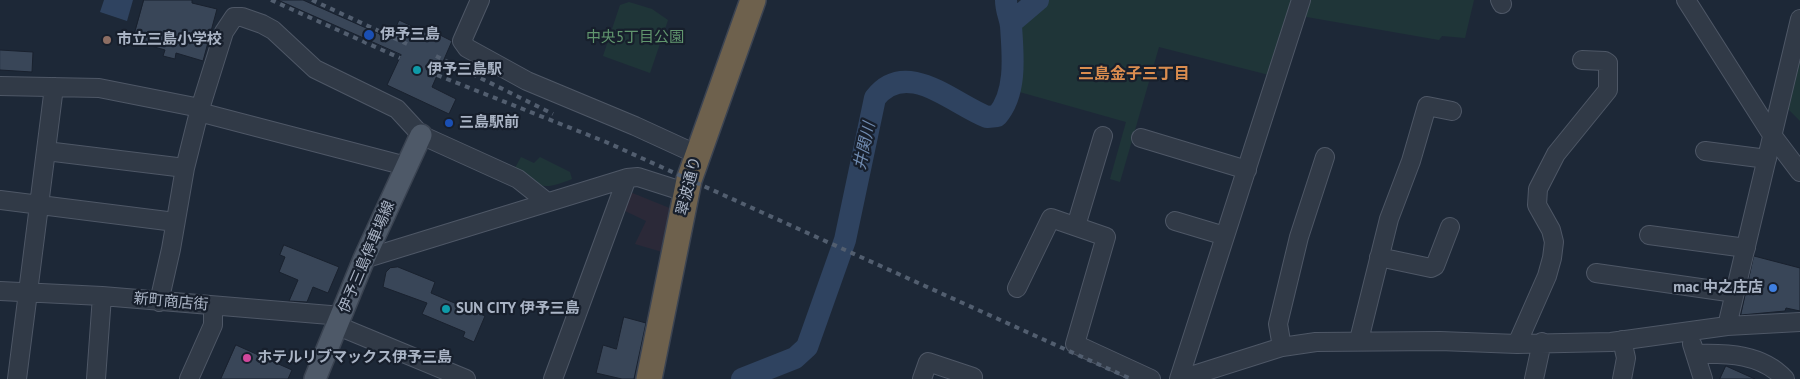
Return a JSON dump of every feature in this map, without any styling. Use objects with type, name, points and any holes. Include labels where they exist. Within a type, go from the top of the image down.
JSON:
[{"type":"highway","name":"翠波通り","points":[[649,379],[685,192],[696,154],[753,0]]},
{"type":"main road","name":"伊予三島停車場線","points":[[315,379],[364,259],[420,135]]},
{"type":"street","points":[[480,0],[462,40],[467,48],[526,81],[635,126],[696,154]]},
{"type":"street","points":[[1180,379],[1301,0]]},
{"type":"street","points":[[1686,0],[1772,135],[1800,172]]},
{"type":"street","points":[[158,302],[185,168],[199,110],[224,32],[234,17],[242,17],[267,27],[315,69],[397,109],[420,135],[518,180],[547,202]]},
{"type":"street","points":[[1727,326],[1800,19]]},
{"type":"street","points":[[1517,344],[1547,276],[1552,258],[1554,242],[1551,230],[1537,205],[1538,189],[1556,154],[1608,90],[1608,64],[1604,61],[1582,60]]},
{"type":"street","points":[[17,379],[54,87]]},
{"type":"street","points":[[0,89],[99,88],[199,110],[406,166]]},
{"type":"street","points":[[1359,340],[1389,218],[1411,161],[1427,106],[1452,111]]},
{"type":"street","points":[[1076,226],[1104,136]]},
{"type":"street","points":[[1141,138],[1246,170]]},
{"type":"street","points":[[46,151],[185,168]]},
{"type":"street","points":[[1705,151],[1767,159]]},
{"type":"street","points":[[1282,347],[1278,324],[1299,237],[1325,157]]},
{"type":"street","points":[[364,259],[627,178],[638,177],[685,192]]},
{"type":"street","points":[[553,379],[627,178]]},
{"type":"street","points":[[0,200],[175,222]]},
{"type":"street","points":[[1017,288],[1051,218],[1106,236],[1075,344],[1151,379]]},
{"type":"street","points":[[1175,221],[1225,236]]},
{"type":"street","points":[[1380,257],[1431,268],[1435,266],[1450,227]]},
{"type":"street","points":[[1649,235],[1746,248]]},
{"type":"street","points":[[1596,273],[1735,293]]},
{"type":"street","name":"新町商店街","points":[[0,291],[102,296],[213,306],[340,321],[466,379]]},
{"type":"street","points":[[96,379],[102,296]]},
{"type":"street","points":[[189,379],[212,326],[213,306]]},
{"type":"street","points":[[1180,379],[1282,347],[1316,342],[1359,340],[1517,344],[1622,340],[1727,326],[1800,322]]},
{"type":"street","points":[[1689,332],[1703,379]]},
{"type":"street","points":[[1622,340],[1626,358],[1622,379]]},
{"type":"street","points":[[1534,379],[1542,342]]},
{"type":"street","points":[[1695,354],[1720,353],[1758,359],[1776,369],[1785,379]]},
{"type":"street","points":[[922,379],[928,362],[973,377]]},
{"type":"shaded area","points":[[630,192],[672,209],[662,252],[635,244],[646,221],[623,210]]},
{"type":"green space","points":[[1045,0],[1474,0],[1465,38],[1442,36],[1439,40],[1301,16],[1273,76],[1159,47],[1120,182],[1110,179],[1126,122],[1016,91],[1017,24]]},
{"type":"green space","name":"中央5丁目公園","points":[[629,2],[652,9],[668,20],[650,73],[603,56],[620,5]]},
{"type":"green space","points":[[1800,31],[1800,121],[1787,108]]},
{"type":"green space","points":[[521,157],[534,163],[540,157],[570,172],[572,179],[547,186],[536,183],[515,168]]},
{"type":"water","points":[[104,0],[133,0],[127,21],[100,12]]},
{"type":"building","points":[[144,0],[192,0],[192,3],[217,9],[203,61],[176,53],[175,59],[163,56],[165,50],[137,42],[138,38],[134,36]]},
{"type":"building","name":"伊予三島駅","points":[[278,0],[303,0],[391,39],[399,20],[433,36],[434,32],[452,41],[432,87],[456,99],[449,114],[387,85],[401,55]]},
{"type":"building","points":[[0,50],[33,52],[32,72],[0,70]]},
{"type":"building","points":[[284,245],[339,267],[328,293],[313,287],[307,302],[289,301],[298,280],[279,272],[285,257],[280,255]]},
{"type":"building","name":"mac 中之庄店","points":[[1754,256],[1800,268],[1800,311],[1786,308],[1785,311],[1741,315]]},
{"type":"building","name":"SUN CITY 伊予三島","points":[[398,267],[435,282],[431,293],[485,316],[474,342],[463,337],[465,332],[422,314],[427,303],[383,287],[386,272],[390,268]]},
{"type":"building","points":[[624,317],[646,323],[634,379],[622,379],[596,373],[603,345],[616,349]]},
{"type":"building","name":"ホテルリブマックス伊予三島","points":[[236,345],[292,370],[288,379],[221,379]]},
{"type":"building","points":[[1726,366],[1755,379],[1720,379]]},
{"type":"waterway","name":"井関川","points":[[742,379],[795,358],[807,347],[845,240],[875,98],[887,87],[901,82],[915,83],[930,87],[987,117],[997,116],[1008,96],[1012,73],[1011,26],[1006,0]]},
{"type":"waterway","points":[[1011,23],[1038,0]]},
{"type":"railway","points":[[271,0],[400,58]]},
{"type":"railway","points":[[312,0],[407,44]]},
{"type":"railway","points":[[436,56],[553,114]]},
{"type":"railway","points":[[437,75],[606,142],[1131,379]]},
{"type":"place","name":"伊予三島","points":[[369,35]]},
{"type":"place","name":"市立三島小学校","points":[[107,40]]},
{"type":"place","name":"伊予三島駅","points":[[417,70]]},
{"type":"place","name":"三島駅前","points":[[449,123]]},
{"type":"place","name":"mac 中之庄店","points":[[1773,288]]},
{"type":"place","name":"SUN CITY 伊予三島","points":[[446,309]]},
{"type":"place","name":"ホテルリブマックス伊予三島","points":[[247,358]]},
{"type":"district","name":"三島金子三丁目","points":[[1134,74]]}]
